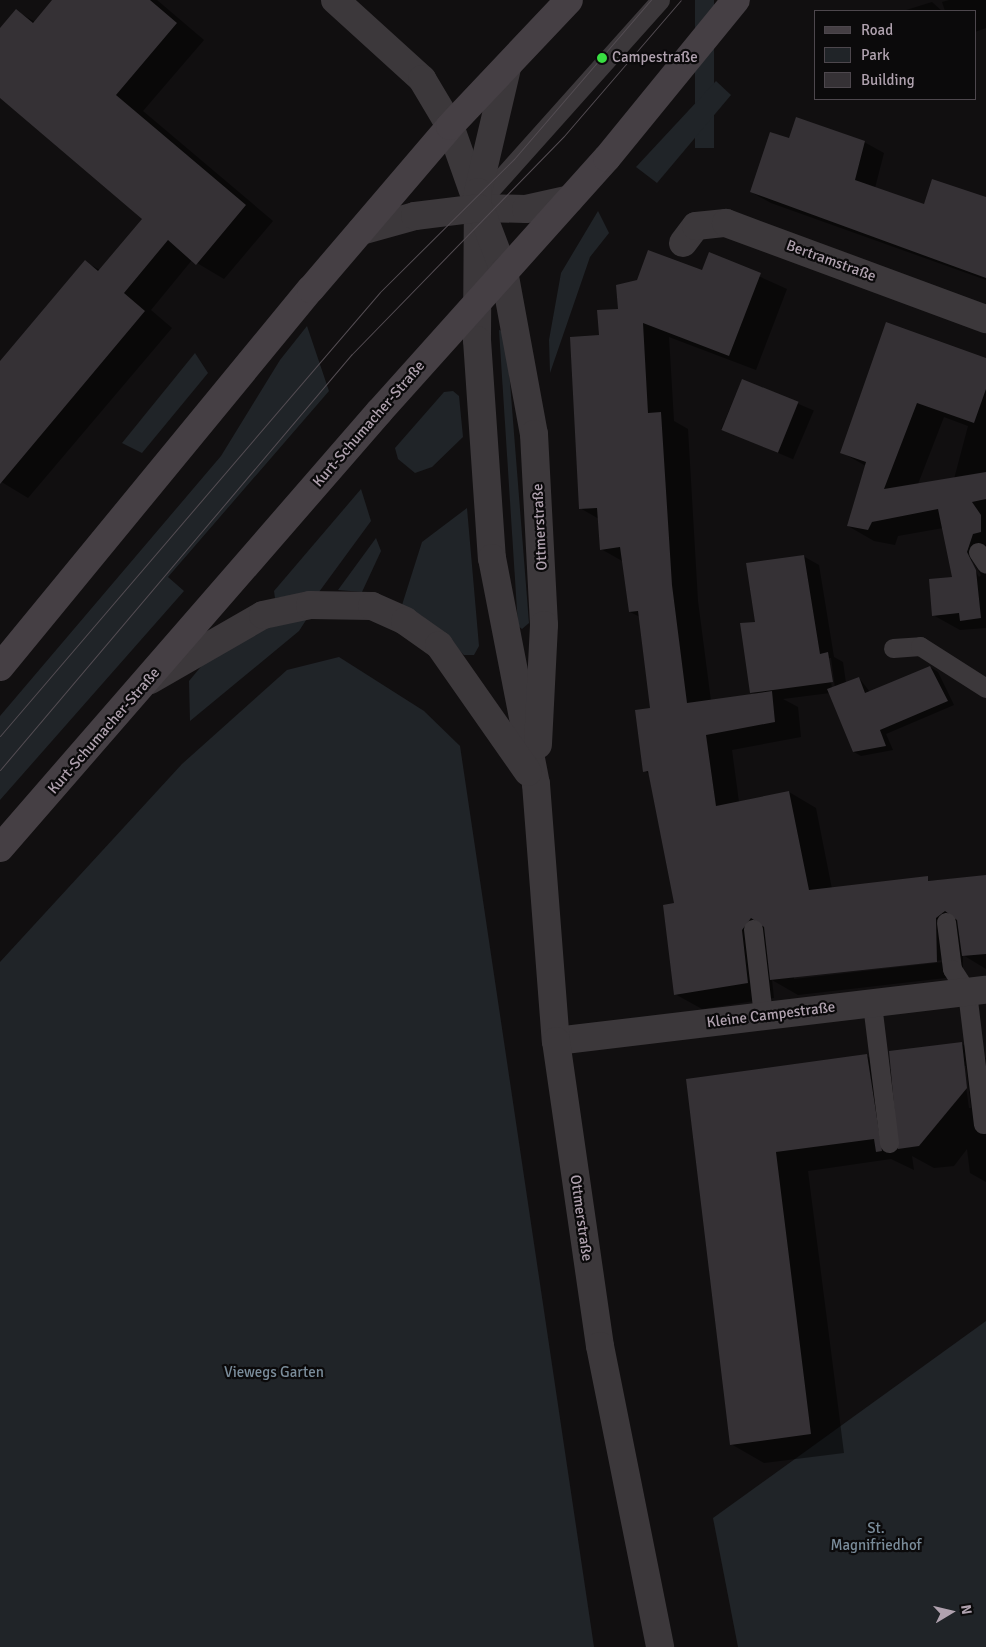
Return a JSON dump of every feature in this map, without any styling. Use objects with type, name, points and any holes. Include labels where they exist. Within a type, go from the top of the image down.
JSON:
[{"type":"main road","points":[[0,667],[369,221],[450,126],[507,68],[569,0]]},
{"type":"main road","name":"Kurt-Schumacher-Straße","points":[[0,848],[504,271],[570,199],[736,0]]},
{"type":"street","points":[[335,0],[422,79],[450,126]]},
{"type":"street","points":[[477,201],[484,156],[507,68]]},
{"type":"street","name":"Ottmerstraße","points":[[450,126],[504,271],[530,400],[542,558],[544,625],[536,784]]},
{"type":"street","points":[[369,221],[415,216],[477,201],[526,209],[570,199]]},
{"type":"street","name":"Ottmerstraße","points":[[477,201],[477,303],[492,558],[536,784],[556,1041],[600,1346],[660,1647]]},
{"type":"street","name":"Bertramstraße","points":[[682,244],[696,226],[726,223],[986,319]]},
{"type":"street","points":[[146,682],[263,615],[310,605],[372,606],[405,620],[440,645],[536,784]]},
{"type":"street","name":"Kleine Campestraße","points":[[556,1041],[977,991]]},
{"type":"lane","points":[[477,201],[484,197],[571,104],[660,0]]},
{"type":"lane","points":[[893,648],[920,646],[986,688]]},
{"type":"lane","points":[[946,922],[952,969],[977,991],[983,1124]]},
{"type":"lane","points":[[753,929],[763,1016]]},
{"type":"lane","points":[[872,1004],[888,1143]]},
{"type":"green space","points":[[695,0],[714,0],[714,148],[695,148]]},
{"type":"green space","points":[[716,81],[731,95],[657,183],[636,167]]},
{"type":"green space","points":[[598,211],[609,233],[590,257],[550,373],[549,340],[561,273]]},
{"type":"green space","points":[[307,326],[329,391],[168,577],[184,591],[0,800],[0,716],[221,456],[280,360]]},
{"type":"green space","points":[[499,330],[506,332],[529,623],[522,629],[518,626]]},
{"type":"green space","points":[[195,353],[208,373],[142,453],[122,443]]},
{"type":"green space","points":[[453,391],[459,396],[463,437],[432,467],[415,473],[398,459],[395,448],[444,392]]},
{"type":"green space","points":[[361,489],[371,521],[319,592],[275,598],[274,591]]},
{"type":"green space","points":[[467,508],[479,646],[474,655],[464,655],[422,616],[402,605],[422,542]]},
{"type":"green space","points":[[376,538],[381,551],[362,592],[338,590]]},
{"type":"green space","points":[[308,617],[299,631],[190,721],[189,681],[204,663],[257,631]]},
{"type":"green space","name":"Viewegs Garten","points":[[339,657],[424,711],[460,746],[594,1647],[0,1647],[0,962],[182,764],[287,670]]},
{"type":"green space","name":"St. Magnifriedhof","points":[[986,1321],[986,1647],[738,1647],[713,1518]]},
{"type":"building","points":[[52,0],[150,0],[177,23],[116,95],[246,205],[196,265],[168,240],[124,293],[145,311],[0,484],[0,361],[85,260],[98,271],[142,219],[0,98],[0,28],[16,9],[33,23]]},
{"type":"building","points":[[796,117],[865,141],[855,180],[924,204],[932,179],[986,197],[986,278],[750,192],[770,132],[789,138]]},
{"type":"building","points":[[648,250],[702,270],[709,252],[761,273],[729,356],[643,323],[648,413],[661,412],[672,585],[687,703],[772,691],[775,722],[706,735],[716,806],[789,791],[809,890],[928,876],[928,881],[986,875],[986,954],[962,956],[957,920],[945,911],[936,918],[937,962],[770,980],[764,927],[751,918],[742,930],[748,983],[674,995],[663,905],[674,903],[648,771],[643,772],[635,710],[650,708],[638,611],[629,612],[620,547],[600,550],[597,508],[579,509],[570,337],[599,335],[597,310],[618,309],[616,285],[637,280]]},
{"type":"building","points":[[886,322],[986,358],[986,389],[974,423],[917,403],[884,489],[986,472],[986,499],[972,502],[981,515],[981,532],[973,534],[967,552],[976,570],[981,618],[960,621],[959,613],[932,616],[929,579],[952,577],[938,509],[872,522],[868,530],[847,526],[866,462],[840,453]]},
{"type":"building","points":[[742,379],[799,402],[778,453],[721,430]]},
{"type":"building","points":[[804,555],[820,654],[828,652],[833,682],[750,693],[740,623],[755,622],[746,563]]},
{"type":"building","points":[[930,666],[948,701],[880,730],[886,746],[853,752],[827,689],[859,677],[865,693]]},
{"type":"building","points":[[962,1042],[967,1088],[919,1146],[898,1149],[889,1051]]},
{"type":"building","points":[[867,1054],[882,1151],[876,1152],[874,1139],[776,1152],[811,1434],[730,1445],[686,1079]]},
{"type":"tram line","points":[[0,736],[380,292],[514,159],[651,0]]},
{"type":"tram line","points":[[0,770],[351,355],[564,136],[681,0]]},
{"type":"place","name":"Campestraße","points":[[602,58]]}]
